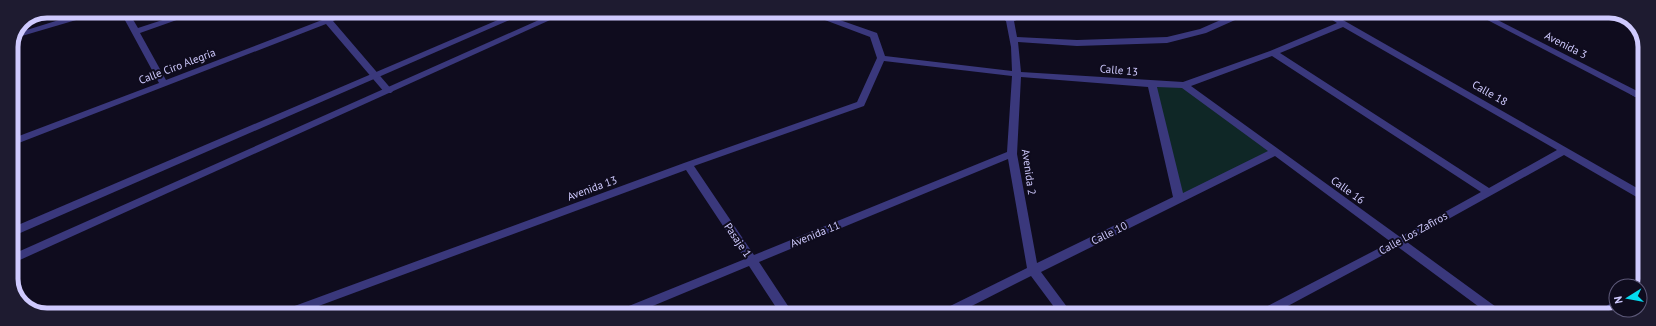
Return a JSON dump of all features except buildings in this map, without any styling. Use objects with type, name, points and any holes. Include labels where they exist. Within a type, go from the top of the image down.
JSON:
[{"type":"street","points":[[22,33],[73,18]]},
{"type":"street","points":[[128,18],[164,84]]},
{"type":"street","points":[[135,32],[177,18]]},
{"type":"street","points":[[325,18],[388,91]]},
{"type":"street","name":"Calle Ciro Alegría","points":[[18,140],[334,18]]},
{"type":"street","points":[[18,230],[510,18]]},
{"type":"street","points":[[18,257],[388,91],[543,18]]},
{"type":"street","points":[[825,18],[874,35],[881,58]]},
{"type":"street","points":[[1007,18],[1010,20],[1016,18]]},
{"type":"street","points":[[1014,39],[1077,43],[1167,40],[1203,31],[1234,18]]},
{"type":"street","name":"Calle 18","points":[[1334,18],[1638,193]]},
{"type":"street","name":"Avenida 3","points":[[1488,18],[1638,96]]},
{"type":"street","name":"Avenida 2","points":[[1010,20],[1014,39],[1017,74],[1012,154],[1033,270],[1062,308]]},
{"type":"street","name":"Calle 13","points":[[881,58],[1017,74],[1184,85],[1273,53],[1345,24]]},
{"type":"street","points":[[1273,53],[1488,192]]},
{"type":"street","name":"Avenida 13","points":[[301,308],[688,165],[861,104],[881,58]]},
{"type":"street","points":[[1152,84],[1179,199]]},
{"type":"street","name":"Calle 16","points":[[1184,85],[1489,308]]},
{"type":"street","name":"Calle Los Zafiros","points":[[1273,308],[1399,242],[1564,150]]},
{"type":"street","name":"Calle 10","points":[[956,308],[1276,152]]},
{"type":"street","name":"Avenida 11","points":[[635,308],[1012,154]]},
{"type":"street","name":"Pasaje 1","points":[[688,165],[783,308]]},
{"type":"green space","points":[[1152,84],[1184,85],[1275,152],[1179,199]]}]
